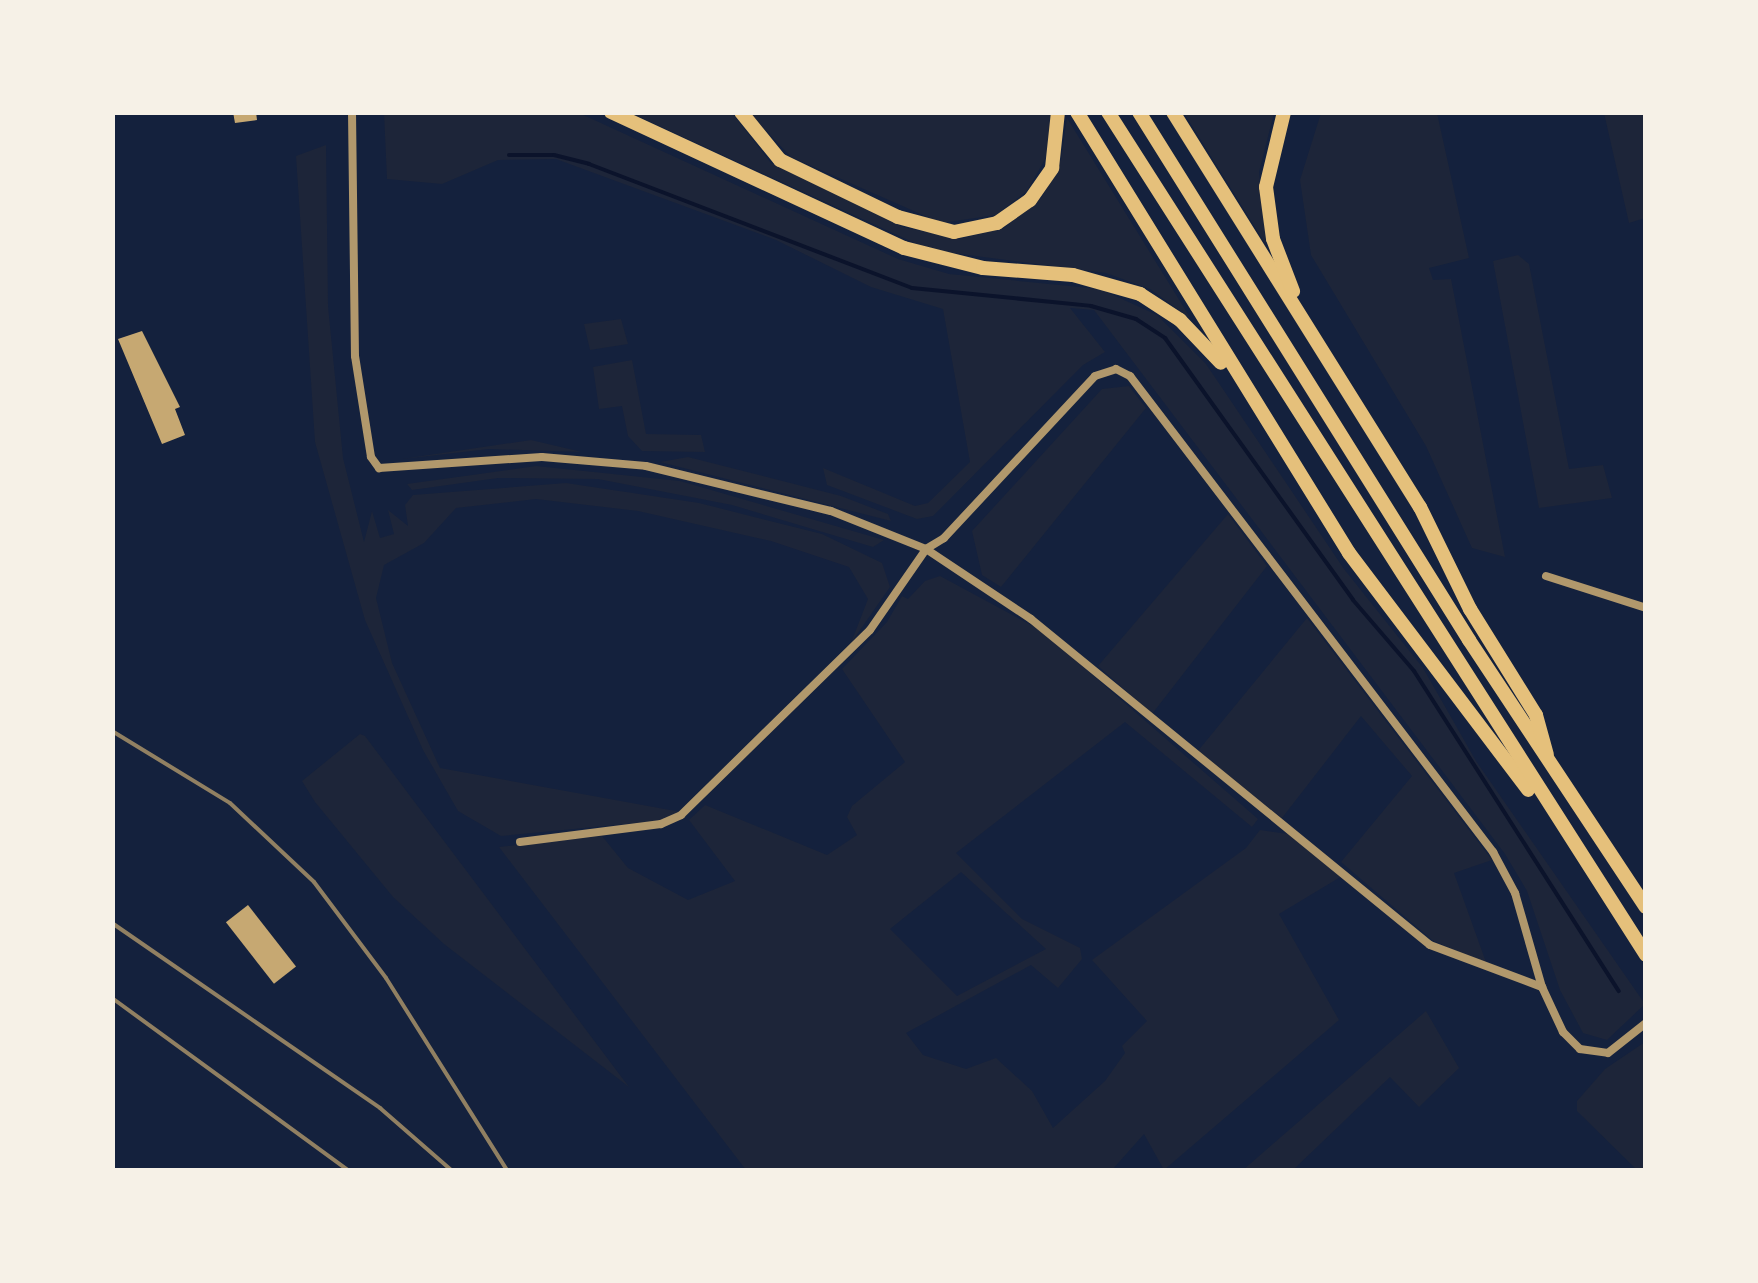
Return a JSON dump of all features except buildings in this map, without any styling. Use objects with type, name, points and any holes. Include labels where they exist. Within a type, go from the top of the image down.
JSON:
[{"type":"highway","points":[[611,112],[904,248],[983,268],[1072,274],[1140,294],[1194,333],[1262,415]]},
{"type":"highway","points":[[741,112],[780,160],[898,217],[954,232],[996,222],[1030,200],[1052,168],[1058,112]]},
{"type":"highway","points":[[1076,112],[1370,584],[1423,646],[1494,752],[1544,803]]},
{"type":"highway","points":[[1108,112],[1544,803],[1646,956]]},
{"type":"highway","points":[[1139,112],[1548,760],[1646,908]]},
{"type":"highway","points":[[1174,112],[1420,508],[1470,609],[1536,715],[1548,760]]},
{"type":"highway","points":[[1284,112],[1266,187],[1273,239],[1295,294],[1340,366],[1344,388]]},
{"type":"street","points":[[352,112],[356,356],[371,458],[379,468],[511,458],[609,461],[831,511],[926,548],[1031,619],[1430,945],[1542,987]]},
{"type":"street","points":[[520,842],[661,824],[681,815],[870,630],[926,548],[944,538],[1095,376],[1112,368],[1130,376],[1493,852],[1514,894],[1542,987],[1569,1040],[1594,1054],[1623,1045],[1646,1022]]},
{"type":"street","points":[[1546,576],[1646,608]]},
{"type":"shaded area","points":[[384,113],[579,113],[898,259],[949,274],[1100,289],[1157,315],[1206,364],[1344,569],[1423,668],[1476,761],[1645,1004],[1607,1040],[1583,1033],[1560,990],[1527,891],[1505,854],[1094,310],[1070,308],[1105,352],[1083,365],[933,516],[917,519],[827,485],[823,468],[915,506],[928,503],[970,462],[943,309],[871,287],[776,240],[556,159],[498,160],[442,184],[387,179]]},
{"type":"shaded area","points":[[631,113],[732,113],[771,163],[903,227],[959,239],[1004,228],[1042,197],[1061,159],[1067,118],[1191,319],[1150,289],[1106,273],[930,250]]},
{"type":"shaded area","points":[[749,113],[1050,113],[1051,117],[1048,154],[1027,191],[996,215],[941,223],[791,157]]},
{"type":"shaded area","points":[[1184,113],[1274,113],[1259,172],[1266,245]]},
{"type":"shaded area","points":[[1321,113],[1437,113],[1469,258],[1429,268],[1433,280],[1451,279],[1505,557],[1472,548],[1426,446],[1311,255],[1300,180]]},
{"type":"shaded area","points":[[1604,113],[1645,113],[1645,218],[1629,223]]},
{"type":"shaded area","points":[[326,145],[328,306],[343,458],[364,542],[372,511],[380,538],[394,534],[388,510],[408,526],[405,505],[413,495],[566,483],[699,503],[822,534],[882,563],[890,587],[851,643],[868,599],[849,567],[771,541],[638,511],[536,499],[456,508],[424,543],[384,565],[376,598],[392,663],[440,768],[681,812],[658,821],[501,836],[458,811],[423,750],[365,620],[315,442],[296,156]]},
{"type":"shaded area","points":[[1518,255],[1529,264],[1569,469],[1603,465],[1612,498],[1539,508],[1493,261]]},
{"type":"shaded area","points":[[621,319],[628,344],[590,350],[584,324]]},
{"type":"shaded area","points":[[632,360],[646,434],[701,435],[705,452],[642,451],[628,436],[622,406],[599,409],[593,367]]},
{"type":"shaded area","points":[[1129,386],[1146,408],[1001,587],[982,575],[972,531],[1102,389]]},
{"type":"shaded area","points":[[531,440],[582,452],[489,449],[402,459]]},
{"type":"shaded area","points":[[688,457],[841,496],[888,514],[891,521],[660,462]]},
{"type":"shaded area","points":[[536,466],[680,481],[884,540],[873,547],[732,505],[598,479],[498,478],[412,490],[407,484]]},
{"type":"shaded area","points":[[1228,514],[1267,566],[1152,714],[1098,666]]},
{"type":"shaded area","points":[[940,576],[1042,631],[1258,819],[1252,827],[1125,722],[956,853],[1022,919],[1080,948],[1082,959],[1058,988],[1031,965],[906,1033],[923,1055],[966,1069],[996,1058],[1032,1091],[1053,1128],[1105,1081],[1125,1053],[1122,1046],[1147,1021],[1092,960],[1246,848],[1260,830],[1288,834],[1342,876],[1279,914],[1339,1020],[1164,1170],[1144,1134],[1112,1170],[746,1170],[499,847],[602,836],[628,868],[688,900],[735,881],[689,820],[705,805],[827,855],[857,835],[847,817],[852,806],[905,762],[842,669],[887,622],[902,596],[908,599],[925,581]],"holes":[[[961,872],[1046,949],[957,996],[890,929]]]},
{"type":"shaded area","points":[[1307,618],[1492,860],[1454,873],[1487,965],[1432,940],[1341,862],[1412,776],[1361,716],[1282,818],[1197,752]]},
{"type":"shaded area","points":[[360,734],[629,1087],[444,944],[393,897],[315,802],[302,781]]},
{"type":"shaded area","points":[[1426,1011],[1459,1068],[1419,1107],[1390,1077],[1293,1170],[1243,1170]]},
{"type":"shaded area","points":[[1645,1042],[1645,1169],[1637,1170],[1577,1111],[1577,1101],[1605,1069]]},
{"type":"waterway","points":[[509,155],[554,155],[589,164],[912,288],[1091,306],[1136,319],[1165,338],[1353,600],[1414,671],[1619,991]]},
{"type":"railway","points":[[112,731],[230,803],[314,882],[386,978],[507,1170]]},
{"type":"railway","points":[[112,923],[380,1108],[451,1170]]},
{"type":"railway","points":[[112,998],[348,1170]]}]
